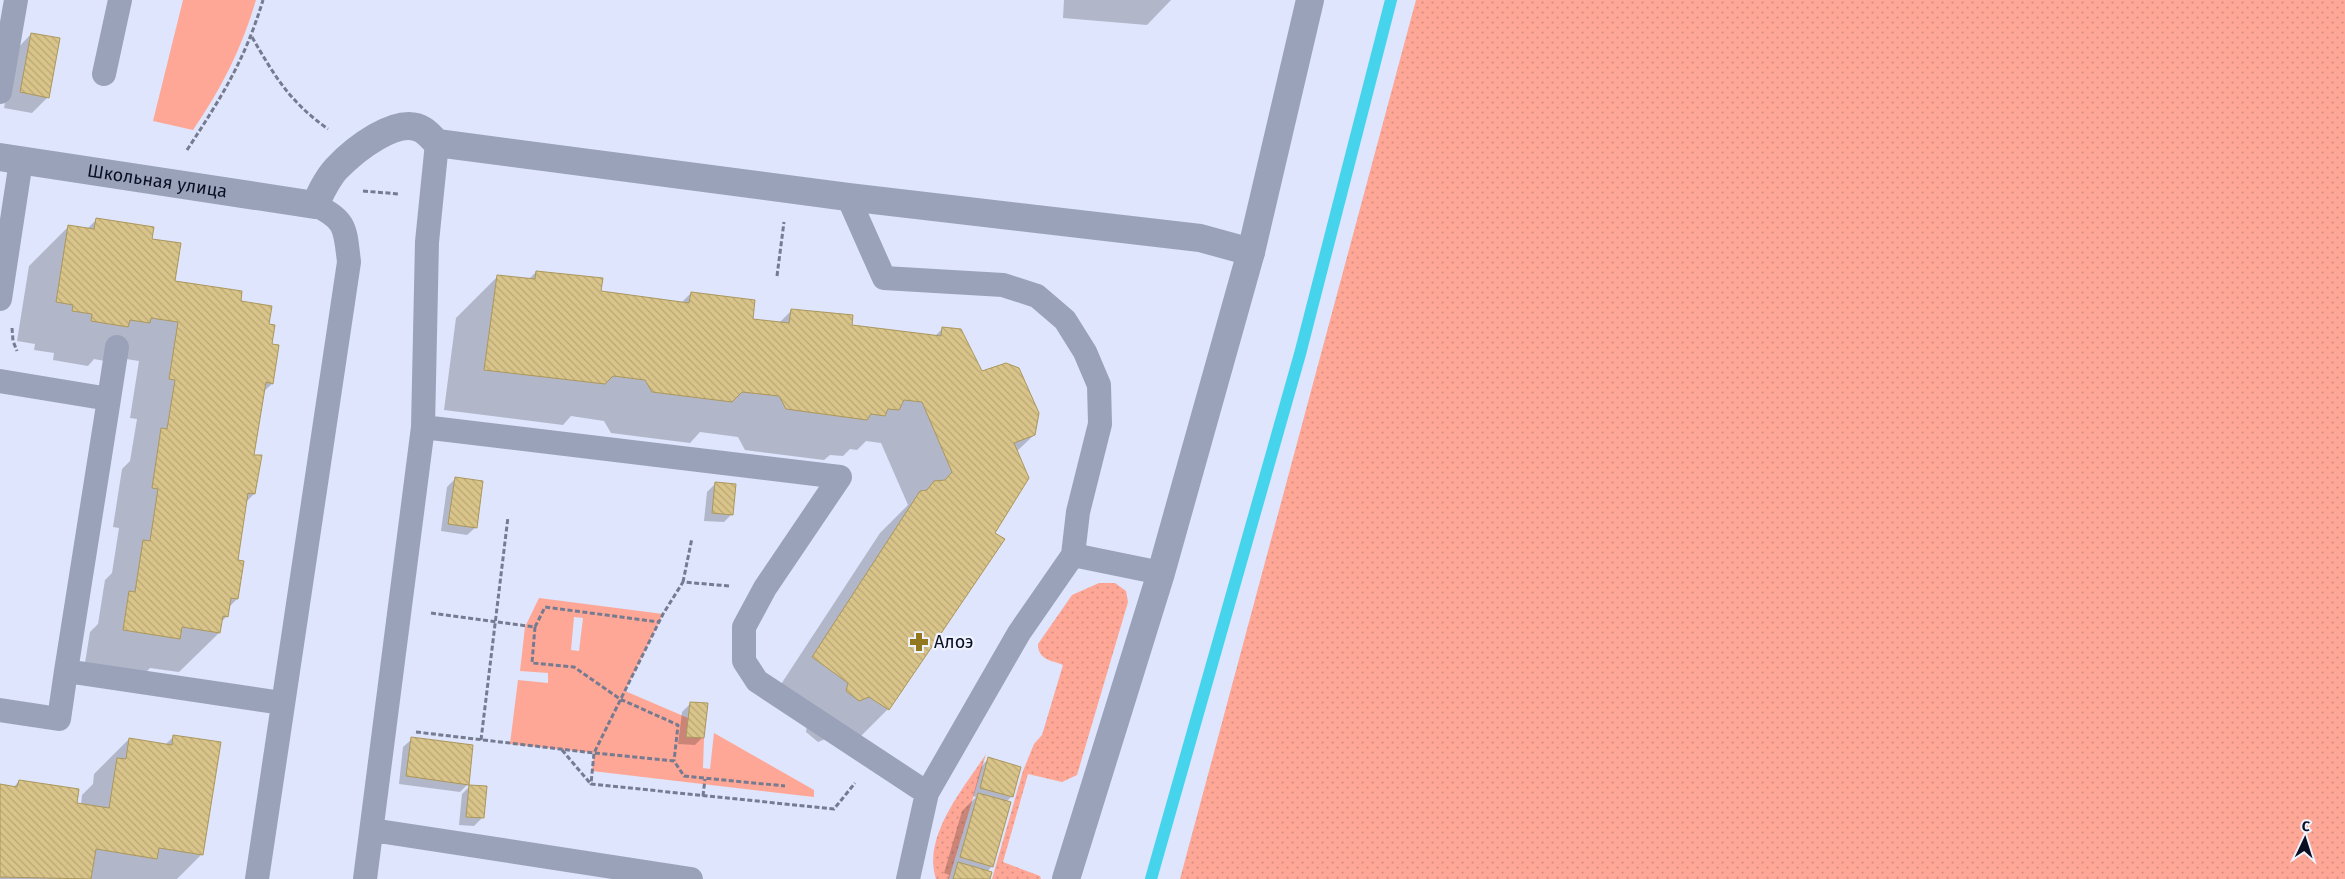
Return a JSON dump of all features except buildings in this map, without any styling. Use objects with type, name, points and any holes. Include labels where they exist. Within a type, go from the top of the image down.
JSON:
[{"type":"street","points":[[1066,879],[1161,573],[1251,252],[1310,0]]},
{"type":"street","points":[[315,205],[323,187],[336,169],[380,133],[400,127],[422,129],[437,143],[848,197],[1200,238],[1251,252]]},
{"type":"street","name":"Школьная улица","points":[[11,159],[315,205]]},
{"type":"lane","points":[[0,92],[16,0]]},
{"type":"lane","points":[[104,74],[120,0]]},
{"type":"lane","points":[[365,879],[422,427],[427,242],[437,143]]},
{"type":"lane","points":[[0,299],[11,159]]},
{"type":"lane","points":[[848,197],[884,278],[1003,286],[1037,296],[1065,320],[1085,352],[1099,385],[1100,424],[1078,512],[1073,555],[1019,633],[927,793],[908,879]]},
{"type":"lane","points":[[257,879],[349,262],[346,231],[334,214],[315,205]]},
{"type":"lane","points":[[0,710],[59,719],[117,347]]},
{"type":"lane","points":[[0,381],[109,399]]},
{"type":"lane","points":[[422,427],[840,477],[765,588],[744,628],[744,661],[757,681],[927,793]]},
{"type":"lane","points":[[1073,555],[1161,573]]},
{"type":"lane","points":[[66,671],[282,703]]},
{"type":"lane","points":[[372,830],[691,879]]},
{"type":"path","points":[[183,155],[224,94],[252,37],[263,0]]},
{"type":"path","points":[[252,37],[277,81],[304,112],[330,131]]},
{"type":"path","points":[[480,740],[508,517]]},
{"type":"path","points":[[590,784],[594,753],[659,622],[683,582],[692,538]]},
{"type":"path","points":[[683,582],[765,588]]},
{"type":"path","points":[[659,622],[545,607],[535,627],[532,663],[574,667],[620,699],[678,725],[674,761],[684,776],[785,786]]},
{"type":"path","points":[[400,609],[535,627]]},
{"type":"path","points":[[383,728],[674,761]]},
{"type":"path","points":[[562,749],[590,784],[834,810],[874,758]]},
{"type":"path","points":[[704,796],[705,778]]},
{"type":"shaded area","points":[[183,0],[256,0],[230,68],[193,130],[153,121]]},
{"type":"shaded area","points":[[1416,0],[2345,0],[2345,879],[1180,879]]},
{"type":"shaded area","points":[[1099,583],[1115,583],[1126,591],[1128,602],[1077,775],[1062,782],[1028,774],[1003,862],[1040,876],[1041,879],[992,879],[1023,771],[1034,744],[1042,735],[1063,665],[1043,656],[1040,653],[1038,644],[1072,595]]},
{"type":"shaded area","points":[[539,598],[663,614],[625,691],[688,718],[686,736],[704,738],[703,768],[710,769],[714,733],[814,790],[814,797],[592,771],[594,753],[510,744],[518,680],[548,683],[548,673],[520,671],[525,627]],"holes":[[[574,617],[583,618],[579,651],[571,650]]]},
{"type":"shaded area","points":[[986,754],[949,879],[936,879],[933,863],[935,846],[940,830],[957,797]]},
{"type":"waterway","points":[[1151,879],[1300,354],[1391,0]]},
{"type":"place","name":"Алоэ","points":[[919,642]]}]
